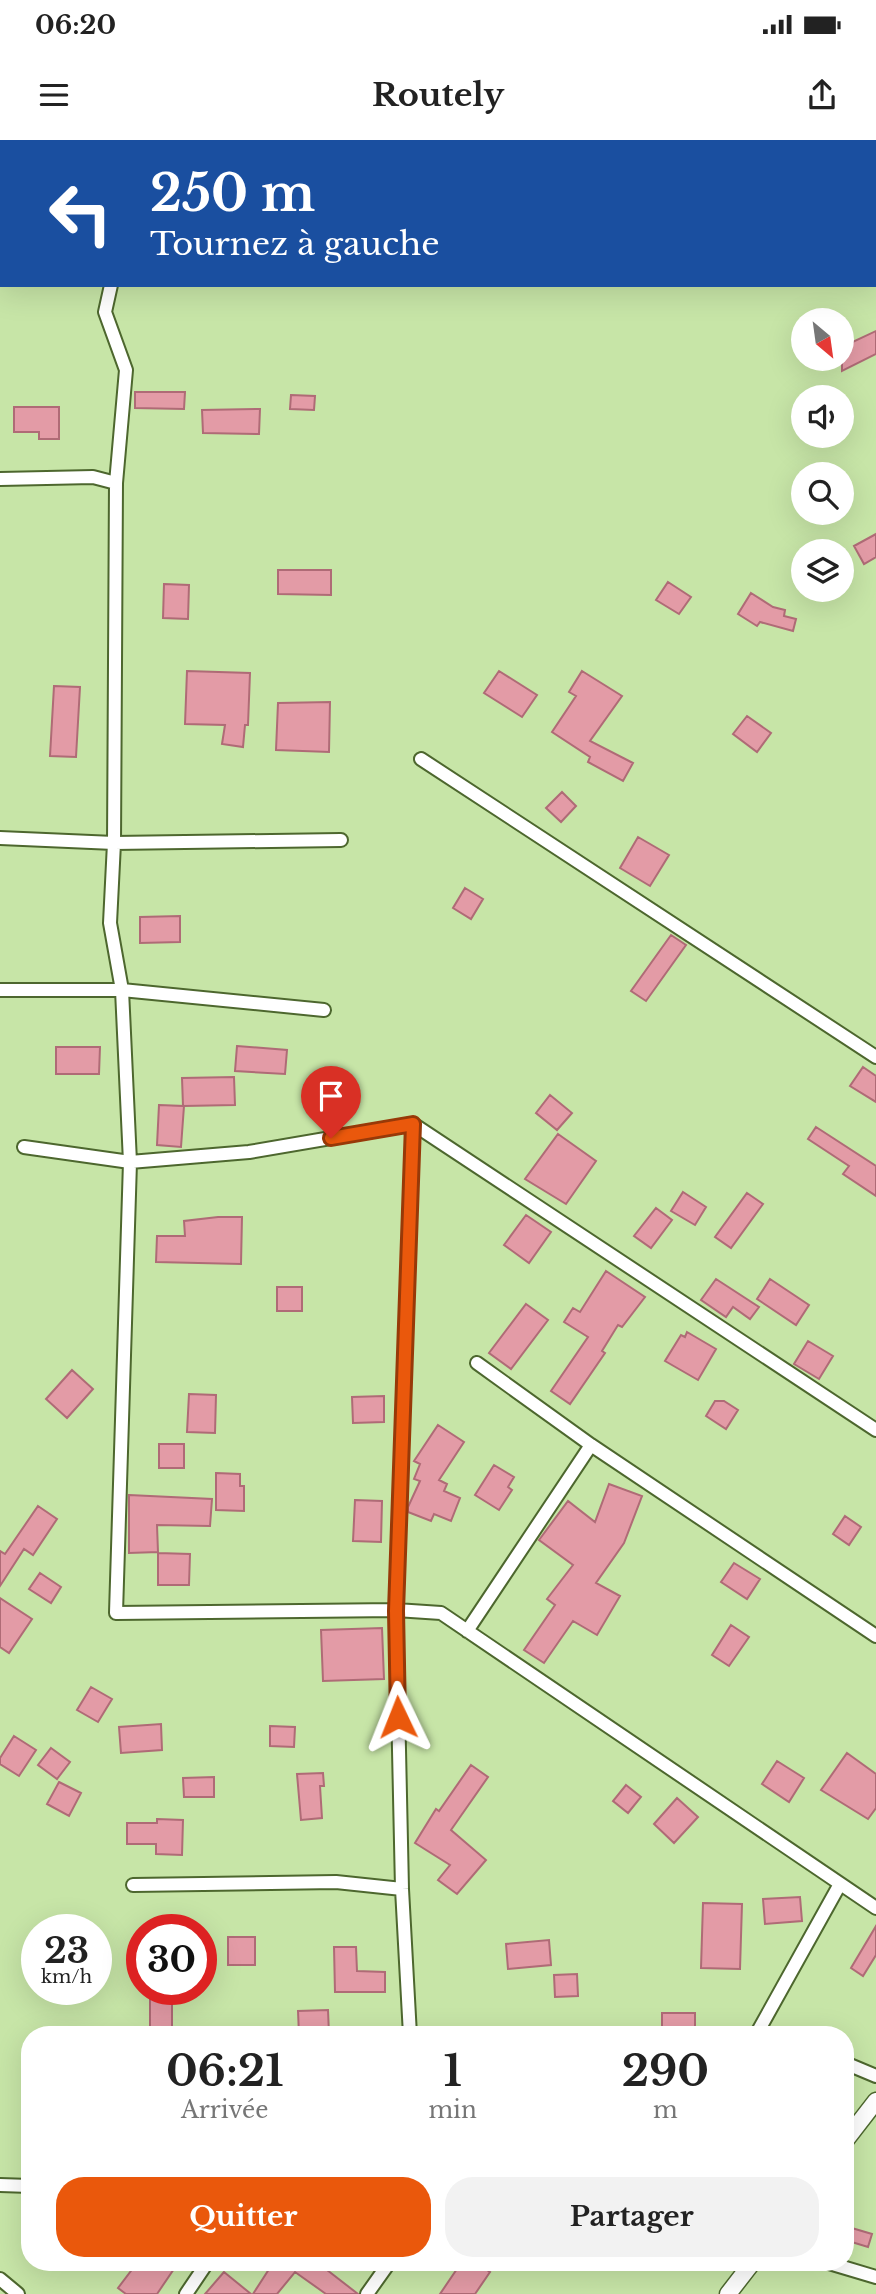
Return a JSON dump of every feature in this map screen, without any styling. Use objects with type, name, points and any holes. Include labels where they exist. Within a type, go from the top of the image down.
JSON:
[{"type":"street","points":[[111,287],[105,312],[126,370],[116,483],[114,843],[110,923],[122,990],[130,1162],[116,1614],[396,1611],[441,1613],[876,1908]]},
{"type":"street","points":[[0,479],[93,477],[116,483]]},
{"type":"street","points":[[421,759],[876,1057]]},
{"type":"street","points":[[0,838],[114,843],[341,840]]},
{"type":"street","points":[[0,990],[122,990],[324,1010]]},
{"type":"street","points":[[410,2026],[402,1889],[396,1611],[413,1124]]},
{"type":"street","points":[[24,1147],[130,1162],[249,1152],[413,1124],[876,1430]]},
{"type":"street","points":[[477,1363],[591,1445],[876,1636]]},
{"type":"street","points":[[467,1630],[591,1445]]},
{"type":"street","points":[[133,1885],[337,1882],[402,1889]]},
{"type":"street","points":[[761,2026],[840,1884]]},
{"type":"street","points":[[854,2067],[876,2076]]},
{"type":"street","points":[[854,2129],[876,2101]]},
{"type":"street","points":[[0,2185],[21,2186]]},
{"type":"street","points":[[854,2270],[876,2277]]},
{"type":"street","points":[[186,2294],[202,2271]]},
{"type":"street","points":[[367,2294],[383,2271]]},
{"type":"street","points":[[728,2294],[746,2271]]},
{"type":"street","points":[[0,2279],[18,2294]]},
{"type":"building","points":[[876,331],[876,354],[854,365],[854,341]]},
{"type":"building","points":[[135,392],[185,392],[184,409],[135,408]]},
{"type":"building","points":[[291,395],[315,396],[314,410],[290,409]]},
{"type":"building","points":[[14,407],[59,407],[59,439],[39,439],[39,432],[14,432]]},
{"type":"building","points":[[260,409],[259,434],[203,433],[202,410]]},
{"type":"building","points":[[876,534],[876,557],[864,564],[854,546]]},
{"type":"building","points":[[278,570],[331,570],[331,595],[278,594]]},
{"type":"building","points":[[668,582],[691,597],[679,614],[656,600]]},
{"type":"building","points":[[164,584],[189,585],[188,619],[163,618]]},
{"type":"building","points":[[751,593],[773,607],[785,610],[784,616],[796,619],[793,631],[760,622],[757,626],[738,614]]},
{"type":"building","points":[[187,671],[250,673],[248,725],[245,725],[243,747],[222,744],[225,725],[185,724]]},
{"type":"building","points":[[499,671],[537,695],[522,717],[484,693]]},
{"type":"building","points":[[582,671],[622,696],[590,741],[633,763],[623,781],[588,762],[590,757],[552,732],[576,696],[569,692]]},
{"type":"building","points":[[54,686],[80,687],[76,757],[50,756]]},
{"type":"building","points":[[330,702],[329,752],[276,750],[278,703]]},
{"type":"building","points":[[747,716],[771,733],[757,752],[733,734]]},
{"type":"building","points":[[562,792],[576,806],[561,822],[546,808]]},
{"type":"building","points":[[638,837],[669,855],[650,886],[620,868]]},
{"type":"building","points":[[465,888],[483,899],[471,919],[453,908]]},
{"type":"building","points":[[180,916],[180,942],[140,943],[140,917]]},
{"type":"building","points":[[671,935],[686,945],[646,1001],[631,991]]},
{"type":"building","points":[[237,1046],[287,1050],[285,1074],[235,1071]]},
{"type":"building","points":[[56,1047],[100,1047],[99,1074],[56,1074]]},
{"type":"building","points":[[863,1067],[876,1076],[876,1102],[850,1086]]},
{"type":"building","points":[[234,1077],[235,1105],[183,1106],[182,1078]]},
{"type":"building","points":[[550,1095],[572,1113],[557,1130],[536,1113]]},
{"type":"building","points":[[159,1105],[184,1106],[181,1147],[157,1145]]},
{"type":"building","points":[[816,1127],[876,1166],[876,1196],[843,1174],[849,1166],[808,1139]]},
{"type":"building","points":[[558,1134],[596,1161],[566,1204],[525,1179]]},
{"type":"building","points":[[683,1192],[706,1207],[695,1225],[671,1211]]},
{"type":"building","points":[[747,1193],[763,1204],[731,1248],[715,1237]]},
{"type":"building","points":[[656,1208],[672,1220],[651,1248],[634,1236]]},
{"type":"building","points":[[526,1215],[551,1232],[529,1263],[504,1245]]},
{"type":"building","points":[[242,1217],[241,1264],[156,1262],[157,1236],[185,1236],[184,1221]]},
{"type":"building","points":[[606,1271],[645,1297],[622,1327],[618,1325],[602,1351],[605,1353],[570,1404],[551,1391],[588,1337],[564,1322],[573,1308],[580,1312]]},
{"type":"building","points":[[716,1279],[759,1307],[750,1319],[733,1307],[726,1317],[701,1300]]},
{"type":"building","points":[[770,1279],[809,1305],[796,1325],[757,1299]]},
{"type":"building","points":[[277,1287],[302,1287],[302,1311],[277,1311]]},
{"type":"building","points":[[526,1304],[548,1320],[511,1369],[489,1353]]},
{"type":"building","points":[[687,1332],[716,1349],[698,1380],[665,1361],[681,1335],[685,1337]]},
{"type":"building","points":[[808,1341],[833,1356],[819,1379],[794,1364]]},
{"type":"building","points":[[72,1370],[93,1389],[67,1418],[46,1399]]},
{"type":"building","points":[[189,1394],[216,1395],[215,1433],[187,1432]]},
{"type":"building","points":[[384,1396],[384,1422],[353,1423],[352,1397]]},
{"type":"building","points":[[715,1401],[724,1401],[738,1410],[726,1429],[706,1416]]},
{"type":"building","points":[[438,1425],[464,1442],[439,1480],[447,1484],[444,1491],[460,1498],[451,1521],[434,1514],[431,1521],[408,1512],[420,1481],[414,1479],[420,1464],[414,1461]]},
{"type":"building","points":[[159,1444],[184,1444],[184,1468],[159,1468]]},
{"type":"building","points":[[494,1465],[514,1477],[508,1487],[512,1490],[499,1510],[475,1495]]},
{"type":"building","points":[[216,1473],[240,1474],[240,1486],[244,1486],[244,1511],[216,1510]]},
{"type":"building","points":[[609,1484],[642,1496],[624,1543],[596,1583],[620,1596],[597,1635],[573,1621],[544,1663],[524,1650],[555,1605],[547,1599],[573,1565],[539,1540],[568,1501],[595,1522]]},
{"type":"building","points":[[129,1495],[212,1499],[210,1526],[157,1525],[158,1552],[129,1553]]},
{"type":"building","points":[[355,1500],[382,1501],[381,1542],[353,1541]]},
{"type":"building","points":[[38,1506],[57,1519],[33,1555],[24,1549],[0,1586],[0,1551],[5,1554]]},
{"type":"building","points":[[845,1516],[861,1527],[849,1545],[833,1534]]},
{"type":"building","points":[[158,1553],[190,1554],[189,1585],[158,1585]]},
{"type":"building","points":[[734,1563],[760,1579],[747,1599],[721,1582]]},
{"type":"building","points":[[40,1573],[61,1587],[51,1603],[29,1589]]},
{"type":"building","points":[[0,1598],[32,1619],[9,1653],[0,1647]]},
{"type":"building","points":[[731,1625],[749,1637],[729,1666],[712,1655]]},
{"type":"building","points":[[382,1628],[384,1679],[323,1681],[321,1630]]},
{"type":"building","points":[[91,1687],[112,1699],[98,1722],[77,1710]]},
{"type":"building","points":[[161,1724],[162,1750],[121,1753],[119,1727]]},
{"type":"building","points":[[270,1726],[295,1727],[294,1747],[270,1746]]},
{"type":"building","points":[[14,1736],[36,1750],[19,1776],[0,1764],[0,1758]]},
{"type":"building","points":[[51,1748],[70,1762],[57,1779],[38,1765]]},
{"type":"building","points":[[847,1753],[876,1774],[876,1808],[868,1819],[821,1790]]},
{"type":"building","points":[[777,1761],[804,1778],[789,1802],[762,1784]]},
{"type":"building","points":[[471,1765],[488,1777],[451,1830],[486,1860],[457,1894],[438,1880],[450,1865],[415,1843],[436,1809],[439,1811]]},
{"type":"building","points":[[323,1773],[324,1786],[320,1786],[322,1818],[301,1820],[297,1774]]},
{"type":"building","points":[[214,1777],[214,1797],[184,1797],[183,1778]]},
{"type":"building","points":[[59,1782],[81,1793],[69,1816],[47,1804]]},
{"type":"building","points":[[626,1785],[641,1797],[628,1813],[613,1801]]},
{"type":"building","points":[[677,1798],[698,1817],[674,1843],[654,1824]]},
{"type":"building","points":[[157,1819],[183,1820],[182,1855],[156,1854],[156,1844],[127,1844],[127,1823],[157,1823]]},
{"type":"building","points":[[800,1897],[802,1921],[765,1924],[763,1899]]},
{"type":"building","points":[[703,1903],[742,1904],[740,1969],[701,1968]]},
{"type":"building","points":[[876,1926],[876,1955],[863,1976],[851,1968]]},
{"type":"building","points":[[228,1937],[255,1937],[255,1965],[228,1965]]},
{"type":"building","points":[[549,1940],[551,1965],[508,1969],[506,1944]]},
{"type":"building","points":[[334,1947],[356,1947],[357,1971],[385,1972],[385,1992],[335,1992]]},
{"type":"building","points":[[577,1974],[578,1996],[555,1997],[554,1975]]},
{"type":"building","points":[[150,2005],[172,2005],[172,2026],[150,2026]]},
{"type":"building","points":[[328,2010],[329,2026],[299,2026],[298,2011]]},
{"type":"building","points":[[662,2013],[695,2013],[695,2026],[662,2026]]},
{"type":"building","points":[[854,2229],[872,2234],[868,2247],[854,2243]]},
{"type":"building","points":[[131,2271],[173,2271],[157,2294],[126,2294],[118,2288]]},
{"type":"building","points":[[268,2271],[328,2271],[358,2294],[326,2294],[295,2272],[277,2294],[253,2294]]},
{"type":"building","points":[[456,2271],[490,2272],[475,2294],[440,2294]]},
{"type":"building","points":[[224,2272],[251,2294],[205,2294]]},
{"type":"route","points":[[331,1138],[413,1124],[396,1611],[398,1717]]}]
